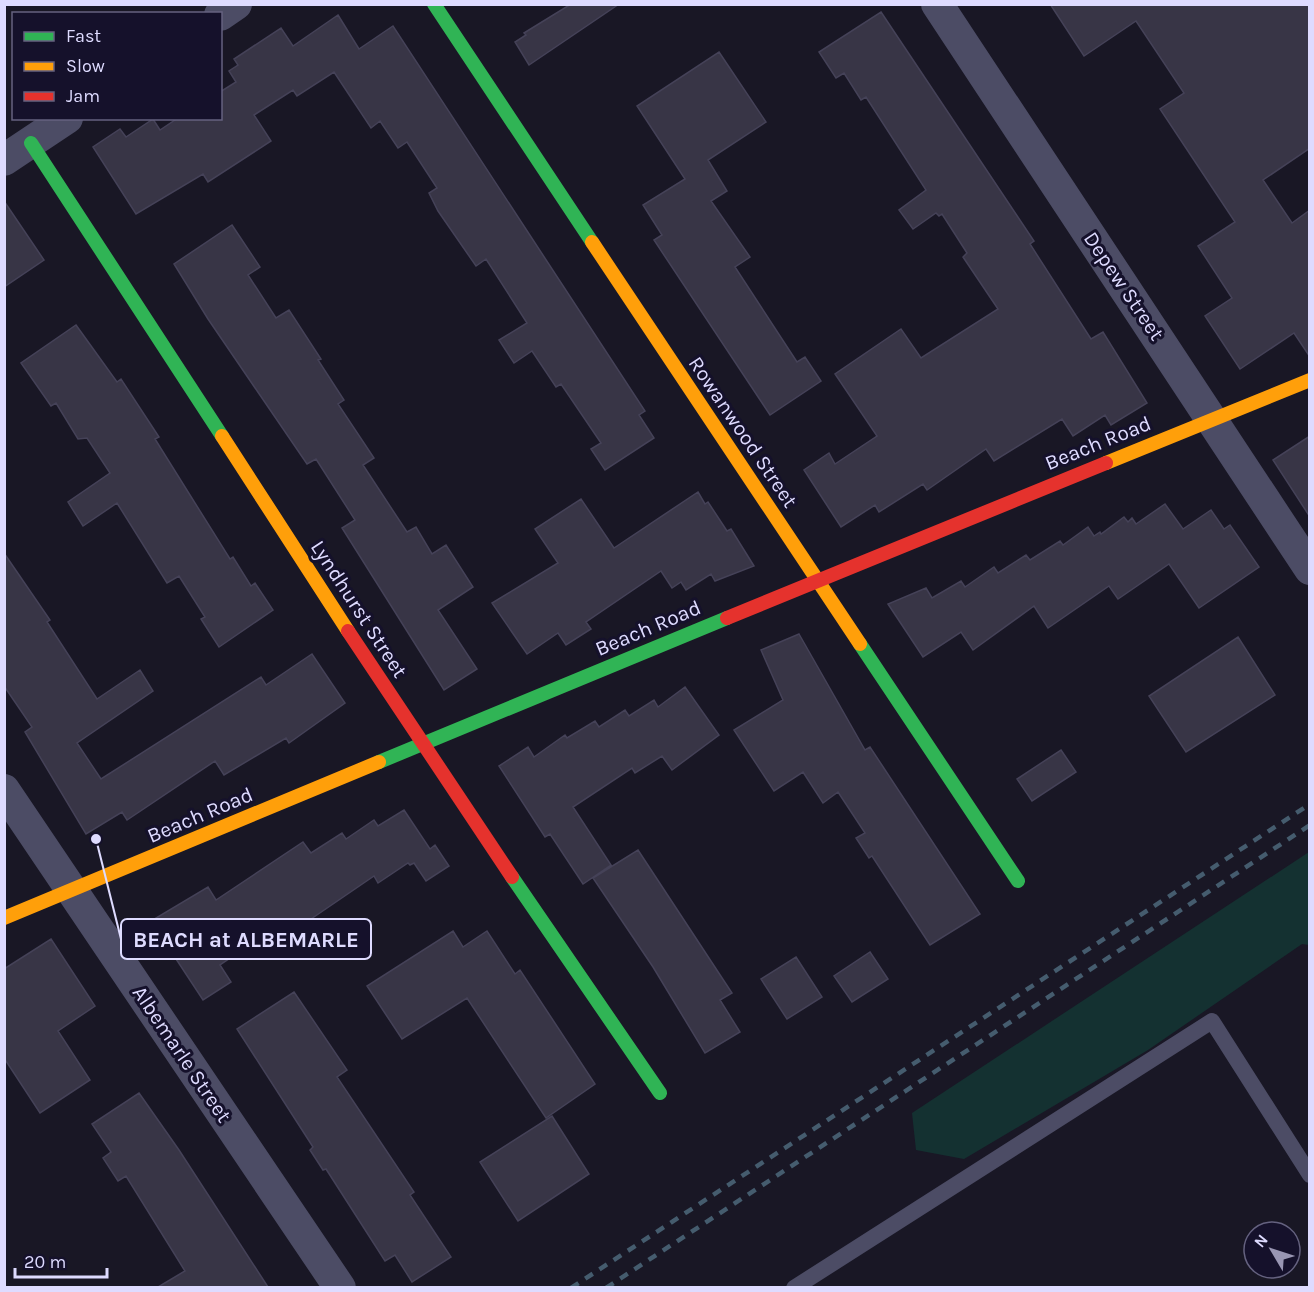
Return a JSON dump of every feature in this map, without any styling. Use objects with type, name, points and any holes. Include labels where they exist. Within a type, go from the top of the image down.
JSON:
[{"type":"street","points":[[222,14],[236,4]]},
{"type":"street","name":"Rowanwood Street","points":[[434,4],[1018,881]]},
{"type":"street","name":"Depew Street","points":[[937,4],[1310,569]]},
{"type":"street","points":[[4,159],[64,120]]},
{"type":"street","name":"Lyndhurst Street","points":[[31,143],[422,745],[660,1093]]},
{"type":"street","name":"Beach Road","points":[[4,918],[817,581],[1310,380]]},
{"type":"street","name":"Albemarle Street","points":[[4,790],[340,1287]]},
{"type":"lane","points":[[794,1287],[1212,1021],[1310,1175]]},
{"type":"green space","points":[[1309,852],[1309,945],[1302,944],[1148,1050],[964,1159],[916,1150],[912,1113]]},
{"type":"building","points":[[571,4],[619,4],[529,65],[515,42],[526,35],[524,33]]},
{"type":"building","points":[[1050,4],[1310,4],[1310,148],[1263,180],[1292,223],[1310,210],[1310,357],[1294,333],[1240,369],[1205,316],[1232,298],[1198,246],[1235,222],[1160,109],[1184,93],[1136,21],[1084,56]]},
{"type":"building","points":[[881,12],[1034,241],[1030,244],[1091,339],[1103,332],[1147,403],[1111,425],[1105,415],[1073,436],[1062,419],[994,461],[986,449],[927,490],[923,484],[879,512],[875,505],[841,527],[804,470],[829,453],[835,464],[877,436],[835,374],[901,329],[921,358],[998,309],[963,257],[967,253],[942,214],[939,216],[936,213],[913,229],[899,210],[926,190],[866,97],[861,100],[844,73],[836,78],[819,52]]},
{"type":"building","points":[[338,15],[359,49],[393,26],[645,411],[639,415],[654,438],[605,470],[591,449],[601,443],[561,384],[556,387],[532,351],[514,363],[499,340],[527,323],[486,259],[476,266],[438,211],[429,193],[437,188],[407,142],[398,148],[380,121],[371,128],[334,72],[297,96],[293,90],[254,115],[271,141],[208,182],[203,174],[136,214],[93,147],[120,129],[126,137],[152,120],[160,130],[175,120],[222,120],[222,91],[236,82],[229,71],[238,65],[234,59],[281,28],[293,46]]},
{"type":"building","points":[[719,52],[766,122],[708,160],[727,191],[711,201],[750,257],[735,267],[797,362],[805,357],[821,381],[770,415],[654,240],[662,235],[643,205],[685,179],[637,106]]},
{"type":"building","points":[[4,201],[44,260],[4,287]]},
{"type":"building","points":[[232,225],[260,267],[248,275],[276,318],[289,310],[321,359],[318,360],[344,400],[338,404],[374,458],[363,465],[407,532],[416,527],[432,554],[446,545],[473,587],[438,610],[477,669],[444,690],[342,528],[355,520],[316,459],[307,464],[208,319],[174,264]]},
{"type":"building","points":[[76,325],[117,382],[121,379],[159,437],[155,439],[230,559],[233,557],[251,586],[255,583],[273,610],[219,647],[201,619],[205,617],[179,576],[167,583],[117,503],[83,526],[68,502],[110,473],[87,438],[78,439],[56,403],[51,406],[21,363]]},
{"type":"building","points":[[1310,436],[1310,517],[1273,460]]},
{"type":"building","points":[[698,492],[705,504],[708,502],[727,531],[731,529],[754,566],[715,581],[711,574],[686,590],[681,582],[672,588],[661,571],[586,622],[591,629],[566,645],[558,633],[527,654],[492,603],[558,563],[535,529],[581,499],[614,548]]},
{"type":"building","points":[[1165,504],[1183,529],[1211,510],[1224,529],[1230,525],[1259,567],[1199,608],[1169,564],[1118,599],[1109,586],[1048,628],[1034,606],[973,650],[961,632],[923,657],[888,604],[926,588],[932,598],[961,581],[965,587],[994,567],[998,573],[1026,555],[1030,560],[1060,541],[1063,545],[1088,527],[1094,536],[1100,532],[1101,534],[1124,517],[1128,522],[1132,518],[1136,524]]},
{"type":"building","points":[[4,553],[50,620],[47,622],[97,699],[140,670],[153,691],[77,743],[101,779],[261,677],[266,685],[312,654],[345,703],[289,743],[286,738],[224,775],[215,761],[127,820],[122,812],[86,834],[25,732],[32,727],[4,686]]},
{"type":"building","points":[[799,634],[865,750],[870,747],[980,914],[930,945],[872,856],[869,858],[856,838],[865,833],[838,792],[823,803],[803,772],[774,791],[734,730],[783,700],[761,650]]},
{"type":"building","points":[[1238,637],[1275,695],[1186,752],[1149,696]]},
{"type":"building","points":[[685,687],[719,735],[672,770],[662,756],[635,773],[632,768],[573,807],[611,865],[583,884],[550,834],[545,837],[499,766],[528,747],[534,757],[565,735],[567,738],[595,721],[599,727],[625,710],[629,716],[654,700],[658,707]]},
{"type":"building","points":[[1061,750],[1076,772],[1032,801],[1017,779]]},
{"type":"building","points":[[404,810],[430,849],[435,845],[449,866],[426,881],[414,863],[410,865],[408,863],[378,883],[374,876],[289,934],[282,923],[220,965],[231,982],[203,1000],[151,921],[208,887],[216,900],[303,842],[311,853],[342,833],[346,839],[374,820],[378,826]]},
{"type":"building","points":[[638,850],[732,993],[720,1000],[740,1032],[705,1053],[653,967],[593,878]]},
{"type":"building","points":[[453,931],[463,947],[487,931],[515,974],[520,970],[595,1084],[546,1118],[467,998],[402,1039],[367,986]]},
{"type":"building","points":[[51,939],[95,1006],[58,1031],[90,1080],[40,1113],[4,1058],[4,969]]},
{"type":"building","points":[[870,952],[888,979],[852,1002],[834,976]]},
{"type":"building","points":[[796,957],[822,997],[787,1019],[761,979]]},
{"type":"building","points":[[294,992],[347,1070],[337,1077],[414,1192],[410,1195],[451,1257],[412,1282],[395,1255],[385,1261],[326,1169],[323,1170],[310,1150],[313,1147],[237,1029]]},
{"type":"building","points":[[139,1093],[268,1287],[158,1287],[185,1271],[126,1176],[118,1181],[103,1158],[111,1152],[92,1124]]},
{"type":"building","points":[[552,1116],[589,1174],[518,1221],[480,1162]]},
{"type":"railway","points":[[571,1288],[1310,804]]},
{"type":"railway","points":[[606,1288],[1310,825]]},
{"type":"traffic: fast","points":[[434,4],[592,242]]},
{"type":"traffic: fast","points":[[31,143],[222,436]]},
{"type":"traffic: fast","points":[[379,762],[727,618]]},
{"type":"traffic: fast","points":[[860,644],[1018,881]]},
{"type":"traffic: fast","points":[[512,877],[660,1093]]},
{"type":"traffic: slow","points":[[592,242],[860,644]]},
{"type":"traffic: slow","points":[[1106,463],[1310,380]]},
{"type":"traffic: slow","points":[[222,436],[348,631]]},
{"type":"traffic: slow","points":[[4,918],[379,762]]},
{"type":"traffic: jam","points":[[727,618],[1106,463]]},
{"type":"traffic: jam","points":[[348,631],[512,877]]},
{"type":"place","name":"BEACH at ALBEMARLE","points":[[96,839]]}]
